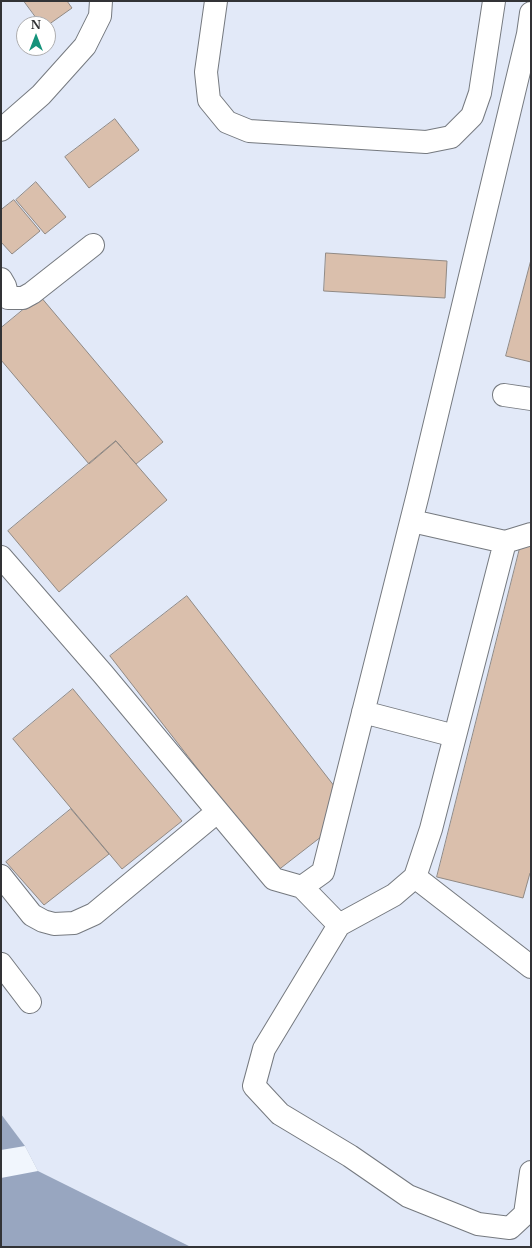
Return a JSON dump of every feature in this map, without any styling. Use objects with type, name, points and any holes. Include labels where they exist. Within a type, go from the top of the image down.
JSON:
[{"type":"street","points":[[1,130],[41,95],[85,46],[100,16],[101,1]]},
{"type":"street","points":[[216,1],[206,72],[209,100],[227,122],[249,131],[426,142],[451,137],[472,116],[480,93],[494,1]]},
{"type":"street","points":[[302,887],[323,872],[412,521],[530,26]]},
{"type":"street","points":[[3,294],[23,298],[32,293],[93,245]]},
{"type":"street","points":[[504,395],[531,399]]},
{"type":"street","points":[[412,521],[505,542],[531,534]]},
{"type":"street","points":[[505,542],[431,830],[415,877],[394,895],[340,925],[264,1049],[254,1086],[280,1114],[350,1156],[408,1196],[478,1224],[510,1228],[525,1214],[531,1172]]},
{"type":"street","points":[[1,557],[103,674],[274,879],[302,887],[340,925]]},
{"type":"street","points":[[363,712],[455,736]]},
{"type":"street","points":[[1,876],[32,915],[42,921],[54,924],[74,922],[94,914],[217,812]]},
{"type":"street","points":[[415,877],[531,967]]},
{"type":"street","points":[[1,964],[30,1002]]},
{"type":"shaded area","points":[[1,1],[531,1],[531,1247],[191,1247],[38,1171],[25,1146],[1,1114]]},
{"type":"water","points":[[1,1114],[25,1146],[38,1171],[191,1247],[1,1247]]},
{"type":"pier","points":[[25,1146],[38,1171],[1,1178],[1,1150]]},
{"type":"building","points":[[24,1],[67,1],[72,8],[56,19],[56,16],[35,16]]},
{"type":"building","points":[[115,119],[139,150],[89,188],[65,157]]},
{"type":"building","points":[[36,182],[66,217],[45,234],[16,200]]},
{"type":"building","points":[[14,200],[40,231],[12,254],[1,242],[1,210]]},
{"type":"building","points":[[326,253],[447,261],[445,298],[324,291]]},
{"type":"building","points":[[531,260],[531,362],[506,356]]},
{"type":"building","points":[[40,296],[163,442],[136,464],[116,441],[89,464],[1,360],[1,328]]},
{"type":"building","points":[[116,441],[167,500],[59,592],[8,531]]},
{"type":"building","points":[[521,544],[531,546],[531,873],[523,898],[437,877]]},
{"type":"building","points":[[187,596],[338,791],[326,833],[277,871],[110,656]]},
{"type":"building","points":[[73,689],[182,821],[122,869],[13,739]]},
{"type":"building","points":[[71,809],[109,854],[44,905],[6,862]]}]
